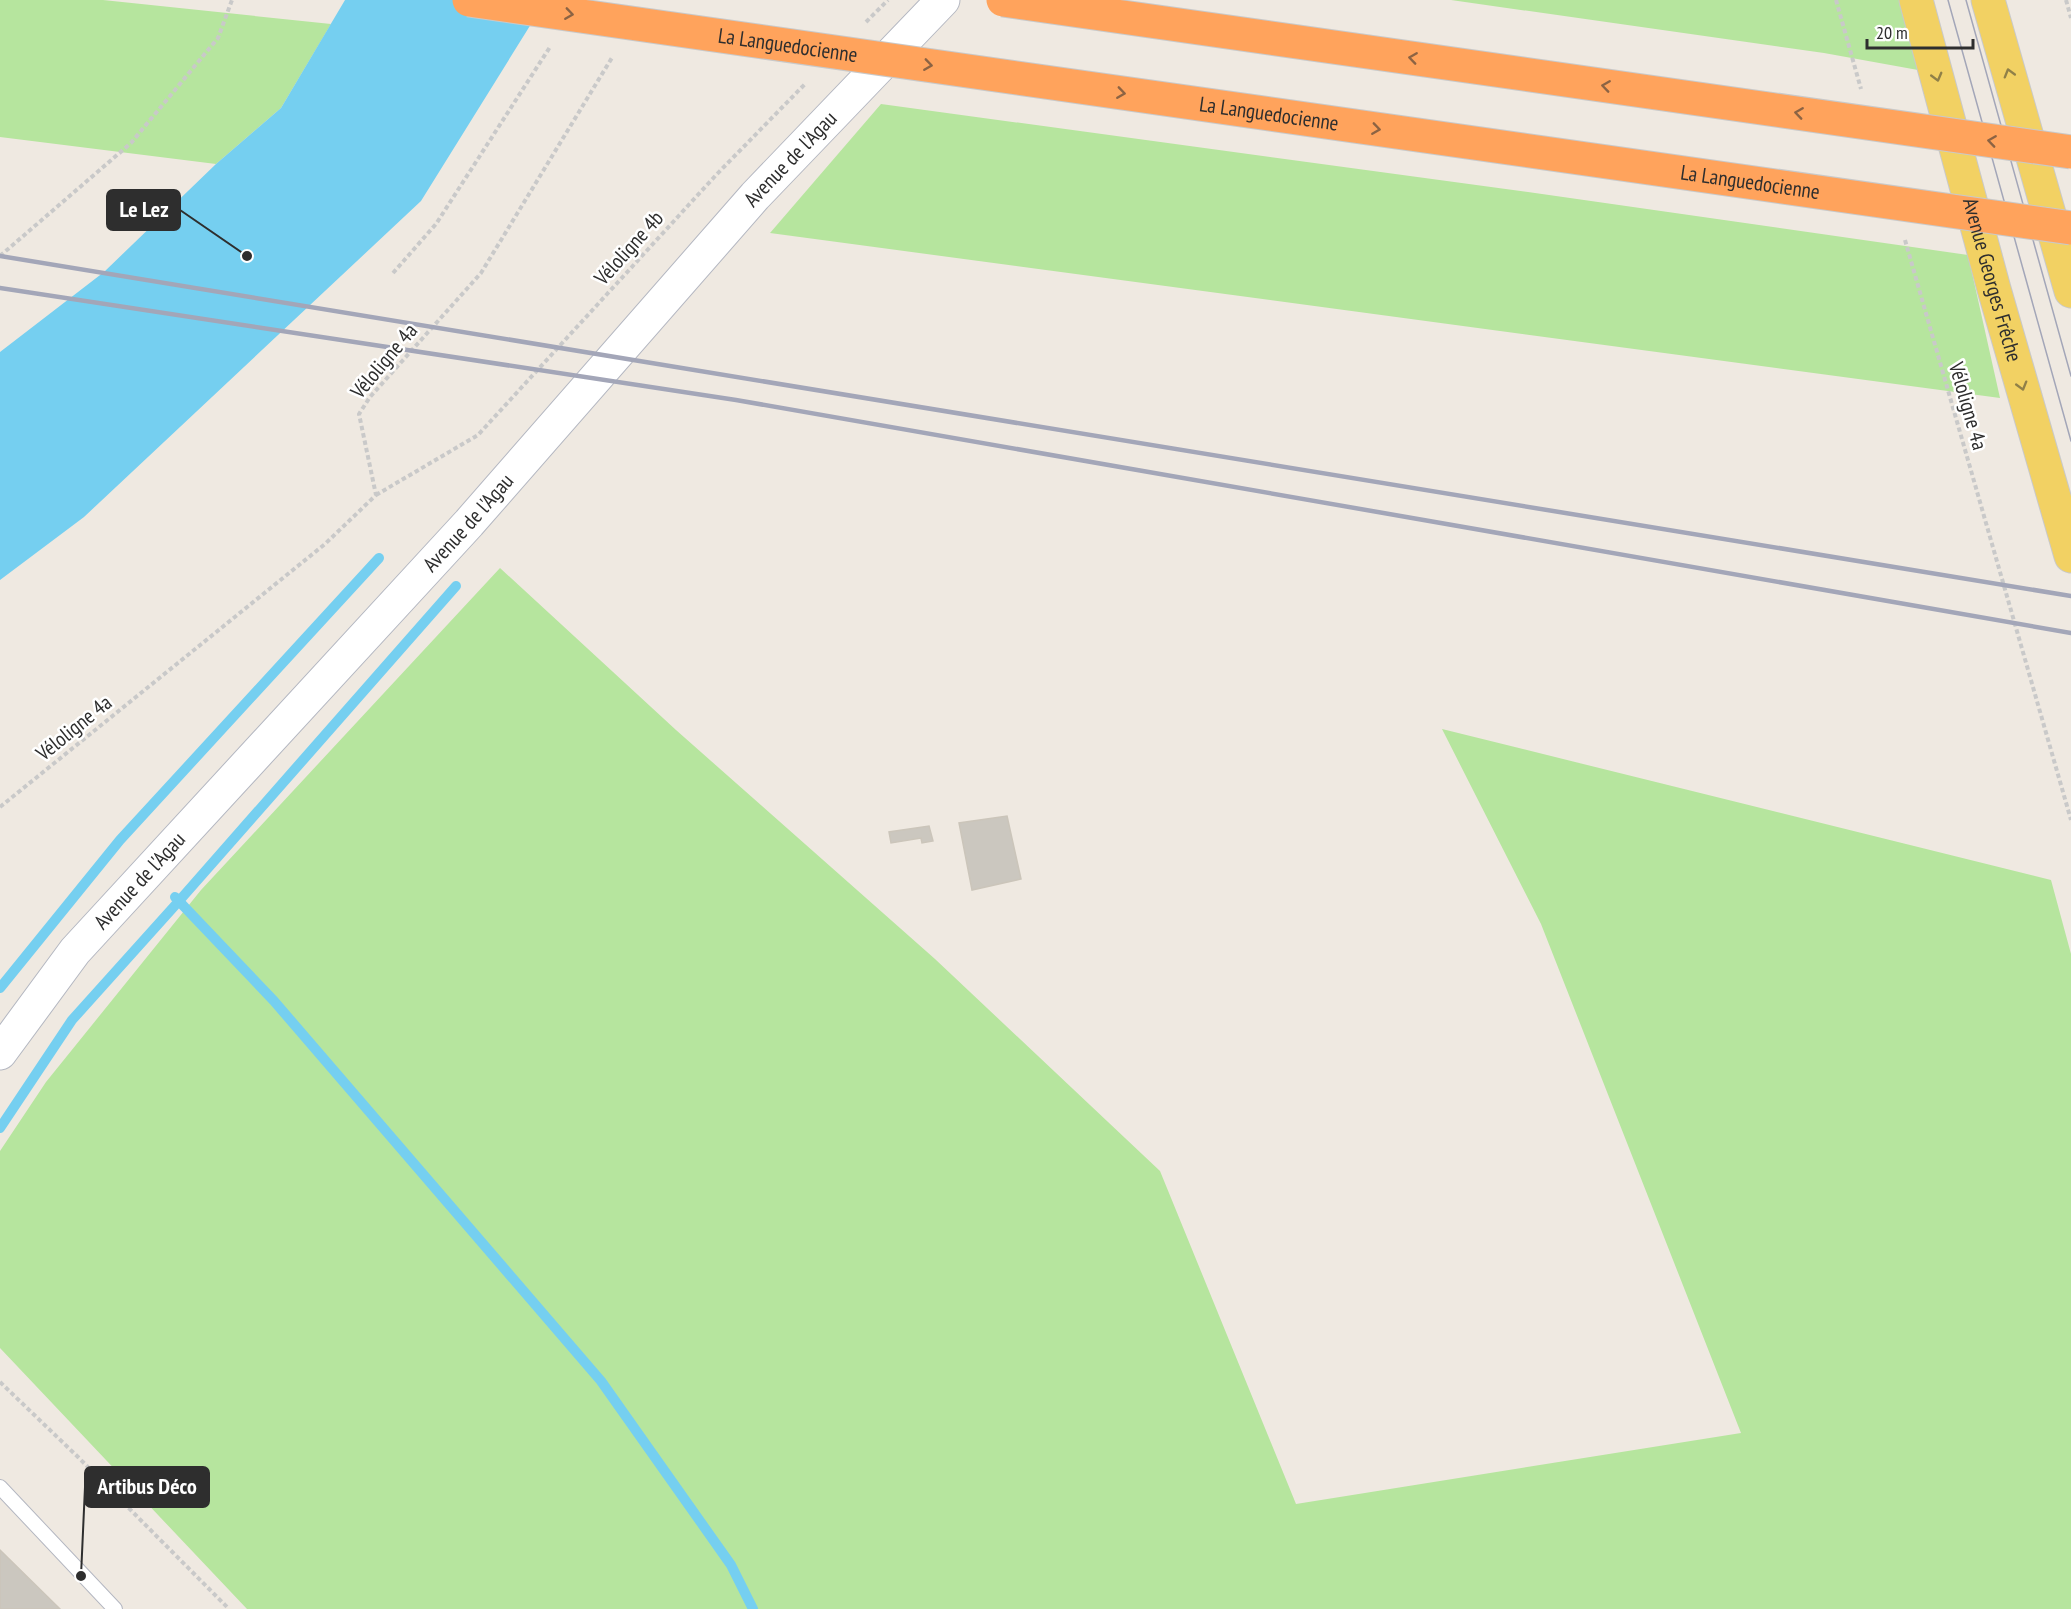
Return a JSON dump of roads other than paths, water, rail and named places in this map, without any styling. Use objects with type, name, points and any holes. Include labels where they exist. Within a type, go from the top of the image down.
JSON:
[{"type":"highway","name":"La Languedocienne","points":[[469,0],[2071,228]]},
{"type":"highway","points":[[1003,0],[2071,152]]},
{"type":"main road","name":"Avenue Georges Frêche","points":[[1916,0],[1994,289],[2071,556]]},
{"type":"main road","points":[[1988,0],[2071,291]]},
{"type":"street","name":"Avenue de l'Agau","points":[[0,1053],[75,951],[469,523],[755,196],[943,0]]},
{"type":"lane","points":[[0,1487],[115,1609]]},
{"type":"water","points":[[345,0],[546,0],[421,201],[84,517],[0,580],[0,352],[104,272],[216,164],[281,108]]},
{"type":"waterway","points":[[0,988],[120,840],[379,558]]},
{"type":"waterway","points":[[0,1128],[72,1020],[456,586]]},
{"type":"waterway","points":[[175,897],[274,1001],[601,1381],[731,1565],[753,1609]]},
{"type":"tram line","points":[[1948,0],[2071,441]]},
{"type":"tram line","points":[[1966,0],[2071,376]]},
{"type":"railway","points":[[0,256],[2071,596]]},
{"type":"railway","points":[[0,288],[736,400],[2071,633]]},
{"type":"place","name":"Le Lez","points":[[247,256]]},
{"type":"place","name":"Artibus Déco","points":[[81,1576]]}]
